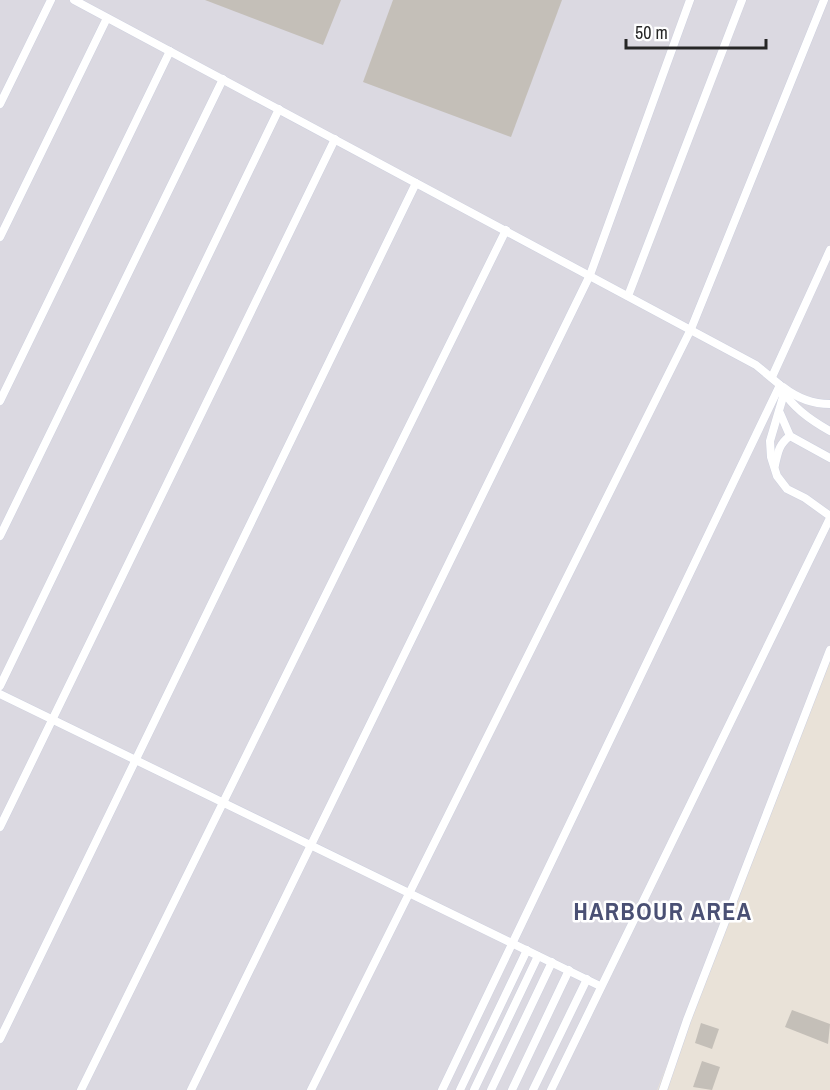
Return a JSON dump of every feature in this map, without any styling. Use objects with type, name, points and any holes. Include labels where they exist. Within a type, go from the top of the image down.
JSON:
[{"type":"lane","points":[[0,104],[51,0]]},
{"type":"lane","points":[[74,0],[748,360],[793,394],[814,403],[830,404]]},
{"type":"lane","points":[[191,1090],[590,275],[690,0]]},
{"type":"lane","points":[[628,296],[742,0]]},
{"type":"lane","points":[[311,1090],[691,329],[824,0]]},
{"type":"lane","points":[[0,237],[107,18]]},
{"type":"lane","points":[[0,401],[170,51]]},
{"type":"lane","points":[[0,536],[223,79]]},
{"type":"lane","points":[[0,686],[279,109]]},
{"type":"lane","points":[[0,826],[335,140]]},
{"type":"lane","points":[[0,1039],[416,183]]},
{"type":"lane","points":[[81,1090],[506,231]]},
{"type":"lane","points":[[771,377],[830,250]]},
{"type":"lane","points":[[551,1090],[830,517],[805,498],[787,489],[777,476],[771,457],[770,441],[783,397],[780,385]]},
{"type":"lane","points":[[780,385],[789,399],[807,416],[830,430]]},
{"type":"lane","points":[[442,1090],[514,944],[780,385]]},
{"type":"lane","points":[[780,412],[790,436],[830,458]]},
{"type":"lane","points":[[774,468],[777,451],[782,442],[790,436]]},
{"type":"lane","points":[[663,1090],[687,1020],[830,650]]},
{"type":"lane","points":[[0,694],[600,986]]},
{"type":"lane","points":[[460,1090],[527,950]]},
{"type":"lane","points":[[474,1090],[538,956]]},
{"type":"lane","points":[[491,1090],[552,962]]},
{"type":"lane","points":[[512,1090],[569,970]]},
{"type":"lane","points":[[532,1090],[587,979]]},
{"type":"shaded area","points":[[0,0],[830,0],[830,645],[657,1090],[0,1090]]},
{"type":"building","points":[[205,0],[341,0],[323,45]]},
{"type":"building","points":[[393,0],[562,0],[511,137],[363,82]]},
{"type":"building","points":[[792,1010],[830,1024],[828,1044],[785,1027]]},
{"type":"building","points":[[701,1023],[719,1029],[712,1049],[695,1043]]},
{"type":"building","points":[[702,1061],[720,1067],[712,1090],[693,1087]]},
{"type":"district","name":"HARBOUR AREA","points":[[663,912]]}]
